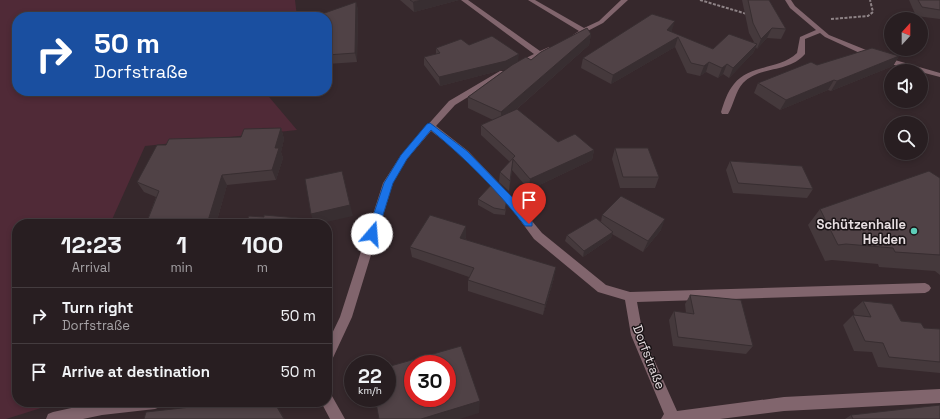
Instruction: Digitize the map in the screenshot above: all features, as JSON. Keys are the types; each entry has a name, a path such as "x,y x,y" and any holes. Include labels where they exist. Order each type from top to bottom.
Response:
{"street":[{"path":"464,0 539,54"},
{"path":"531,0 584,32"},
{"path":"332,347 346,317 388,183 404,157 430,126 452,103 539,54 601,22 625,0"},
{"path":"788,0 792,7 820,31 878,58 940,76"},
{"path":"725,112 736,85 758,71 793,62 801,54 802,38 820,31"},
{"path":"430,126 465,153 509,199 538,236 602,289 630,297 925,288"},
{"name":"Dorfstraße","path":"630,297 637,335 670,418 784,404 940,396"},
{"path":"53,419 111,407"},
{"path":"331,407 338,419"}],"path":[{"path":"700,0 722,8 752,15"},
{"path":"809,22 868,16 873,12 870,0"}],"shaded area":[{"path":"0,0 295,0 296,12 12,12 12,96 268,96 297,130 145,146 112,219 12,219 12,407 41,407 6,419 0,419"}],"building":[{"path":"410,0 422,0 413,2"},
{"path":"748,0 769,0 786,29 772,28 761,39 753,23"},
{"path":"918,0 940,0 940,10 922,7"},
{"path":"356,2 355,53 332,55 332,12 327,12"},
{"path":"652,14 675,21 667,30 713,49 729,34 757,44 733,68 727,64 722,68 709,62 704,66 691,63 678,37 613,75 583,58"},
{"path":"587,28 591,34 501,112 468,97 512,65 526,57 531,60 541,52"},
{"path":"492,36 519,54 506,61 439,77 424,57 440,53 436,48 461,39 469,45"},
{"path":"872,48 884,52 884,56 899,56 837,81 834,80 786,100 758,83 811,62 817,65"},
{"path":"517,109 558,142 575,134 594,150 530,179 513,159 510,181 500,172 515,156 481,125"},
{"path":"281,128 275,148 279,148 272,170 222,175 209,219 148,219 159,191 137,182 157,145 166,145 169,139 241,137 244,129"},
{"path":"615,148 648,148 659,177 623,177"},
{"path":"730,161 802,166 813,189 738,183"},
{"path":"342,171 350,205 311,214 305,179"},
{"path":"929,171 940,178 940,255 895,252 893,248 846,244 838,245 820,209"},
{"path":"493,183 507,199 505,210 494,208 478,199"},
{"path":"621,196 665,219 648,241 602,215"},
{"path":"264,215 310,219 248,219 249,216 264,217"},
{"path":"430,215 466,226 460,238 556,267 545,305 468,280 474,268 410,247"},
{"path":"596,218 613,232 584,251 567,235"},
{"path":"690,295 741,300 753,346 678,337 674,311 694,314"},
{"path":"863,301 892,304 901,321 921,323 924,328 940,329 940,362 889,357 883,343 865,341 853,315 871,317"},
{"path":"461,346 480,401 421,419 379,419 377,407 396,407 396,364 404,362 404,407 456,407 456,355 429,355"},
{"path":"940,405 940,419 853,419 851,415"},
{"path":"191,407 277,407 284,419 144,419 146,412"}],"place":[{"name":"Schützenhalle Helden","path":"914,231"}],"route":[{"path":"372,234 388,183 404,157 430,126 465,153 509,199 529,224"}]}
